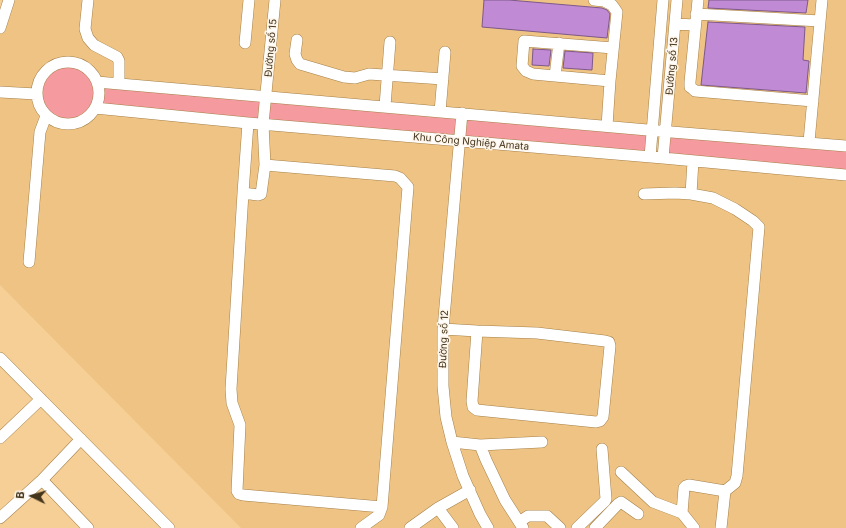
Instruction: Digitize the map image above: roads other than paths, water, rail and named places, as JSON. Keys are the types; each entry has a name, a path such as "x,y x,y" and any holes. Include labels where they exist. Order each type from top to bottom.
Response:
{"street":[{"path":"0,28 9,0"},
{"path":"88,0 86,29 88,38 94,45 117,57 119,61 119,83"},
{"path":"245,43 249,0"},
{"name":"Đường số 15","path":"243,193 261,194 265,165 264,124 275,0"},
{"path":"594,0 604,1 612,5 616,12 607,126"},
{"name":"Đường số 13","path":"650,157 663,0"},
{"name":"Đường số 13","path":"663,158 677,0"},
{"path":"695,0 696,14 690,87 695,91 813,101"},
{"path":"809,142 822,0"},
{"path":"696,14 820,21"},
{"path":"675,24 695,25"},
{"path":"297,40 295,54 300,64 350,79 369,74 388,74 443,79"},
{"path":"610,81 533,74 526,71 522,66 524,41 613,48"},
{"path":"385,106 390,42"},
{"path":"555,76 559,43"},
{"path":"440,112 445,52"},
{"path":"66,61 76,62 85,66 92,73 97,82 99,90 98,99 95,108 86,118 73,124 63,124 46,116 41,110 36,94 37,84 41,75 57,63 66,61"},
{"path":"97,82 385,106 653,131 846,146"},
{"path":"0,92 36,94"},
{"name":"Khu Công Nghiệp Amata","path":"95,108 460,142 663,158 846,175"},
{"name":"Đường số 12","path":"462,114 443,329 443,386 446,417 452,442 463,476 488,528"},
{"path":"29,262 39,137 46,116"},
{"path":"248,123 231,389 232,403 240,425 237,491 239,494 243,495 382,507"},
{"path":"691,194 693,161"},
{"path":"265,165 395,176 400,178 408,187 382,507 379,515 361,528"},
{"path":"644,194 675,193 713,198 736,209 753,220 759,227 736,476 735,482 725,491 722,528"},
{"path":"443,329 537,333 609,342 610,346 603,417 600,421 596,422 477,410 473,407 472,401 477,331"},
{"path":"0,358 169,528"},
{"path":"0,438 41,399"},
{"path":"0,518 42,480 81,439"},
{"path":"452,442 480,445 542,442"},
{"path":"480,445 505,500 521,525 528,516 547,516 560,528"},
{"path":"577,528 606,499 602,449"},
{"path":"621,472 653,502 682,512 694,528"},
{"path":"42,480 88,528"},
{"path":"682,512 684,488 686,486 689,485 725,491"},
{"path":"410,528 438,508 470,490"},
{"path":"595,528 621,502 638,514"},
{"path":"438,508 453,528"},
{"path":"0,523 5,528"}]}
